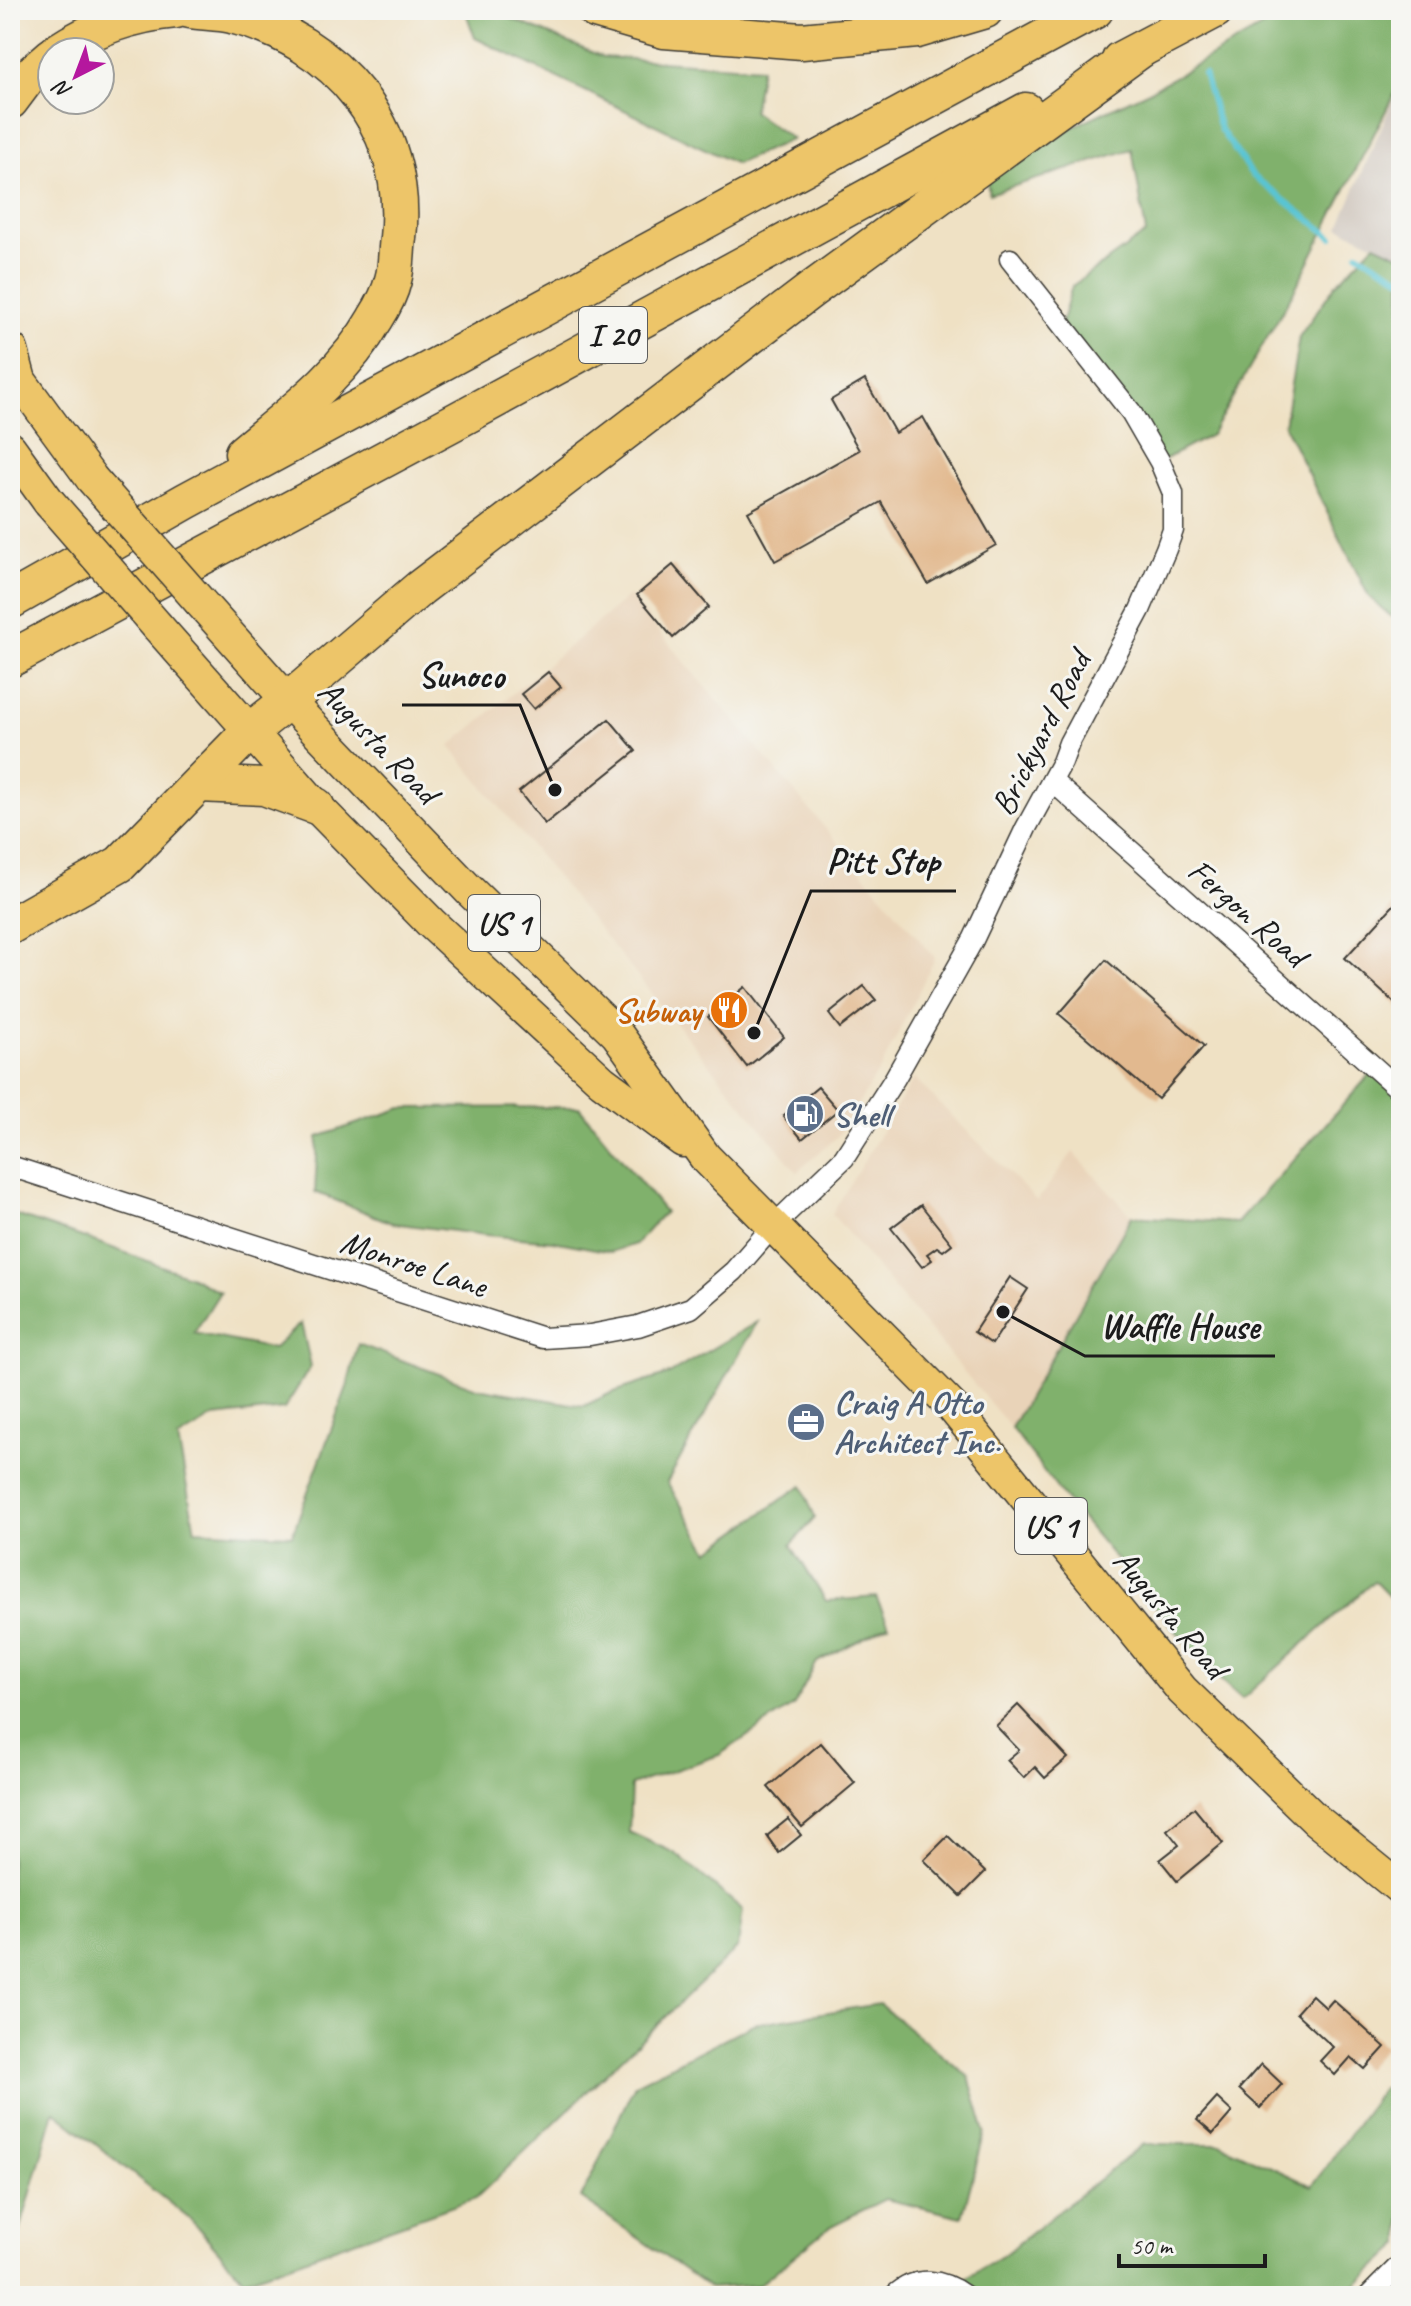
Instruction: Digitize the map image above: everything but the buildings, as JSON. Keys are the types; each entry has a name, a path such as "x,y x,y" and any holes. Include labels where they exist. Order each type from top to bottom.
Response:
{"highway":[{"path":"82,36 115,21 149,12 176,10"},
{"path":"186,501 315,391 360,345 393,281 399,227 399,185 386,142 362,96 311,50 277,31 231,15 190,10"},
{"path":"595,10 664,30 802,41 917,30 985,10"},
{"name":"I 20","path":"10,601 186,501 1095,10"},
{"name":"I 20","path":"10,659 1215,10"},
{"path":"10,926 120,864 250,731 420,588 811,290 1140,50"},
{"path":"10,101 36,70"},
{"path":"199,784 264,787 316,806"}],"main road":[{"name":"Augusta Road","path":"12,365 92,479 288,701 469,890 617,1034 705,1157"},
{"name":"Augusta Road","path":"10,448 49,502 316,806 431,923 602,1081 705,1157 954,1409 1182,1690 1315,1819 1401,1889"}],"street":[{"name":"Brickyard Road","path":"773,1226 844,1158 973,940 1069,743 1140,610 1173,530 1173,493 1160,462 1131,412 1010,259"},
{"name":"Fergon Road","path":"1052,781 1401,1091"},
{"name":"Monroe Lane","path":"10,1166 543,1338 590,1335 638,1326 691,1308 734,1271 773,1226"},
{"path":"1369,2296 1401,2264"},
{"path":"894,2296 918,2282 935,2281 965,2296"}],"shaded area":[{"path":"1401,81 1401,256 1339,227"},
{"path":"629,596 935,958 881,1068 837,1137 797,1172 450,746"},
{"path":"914,1078 1037,1201 1073,1152 1132,1216 1011,1428 832,1214"}],"green space":[{"path":"465,10 491,10 603,57 761,68 753,112 792,139 736,164 475,38"},
{"path":"1293,10 1401,10 1401,81 1294,291 1211,435 1160,462 1061,324 1072,286 1146,233 1132,149 989,194 985,168 1151,90"},
{"path":"1375,244 1401,256 1401,625 1369,597 1284,425 1299,337 1336,284"},
{"path":"1376,1068 1401,1091 1401,1609 1374,1581 1242,1699 1208,1669 1062,1495 1011,1428 1132,1216 1237,1223"},
{"path":"579,1107 665,1212 636,1244 611,1252 553,1241 392,1223 315,1192 318,1137 402,1108"},
{"path":"10,1213 191,1277 220,1292 194,1333 273,1349 301,1323 311,1366 284,1409 214,1417 178,1439 195,1530 292,1535 347,1387 358,1344 477,1388 584,1406 611,1393 669,1374 757,1322 667,1482 709,1551 802,1485 815,1518 791,1545 826,1601 876,1597 889,1625 817,1662 794,1705 719,1755 631,1785 629,1832 675,1853 743,1910 738,1947 476,2198 244,2280 192,2221 54,2111 10,2260"},
{"path":"879,2004 969,2077 985,2132 962,2217 885,2199 831,2226 759,2285 710,2288 581,2198 635,2084 753,2024"},
{"path":"1401,2074 1401,2244 1345,2296 980,2296 964,2279 1006,2253 1144,2144 1221,2144 1312,2186 1382,2089"}],"waterway":[{"path":"1204,74 1220,129 1253,176 1332,237"},
{"path":"1358,253 1401,278"}],"place":[{"name":"Sunoco","path":"555,790"},
{"name":"Subway","path":"729,1010"},
{"name":"Pitt Stop","path":"754,1033"},
{"name":"Shell","path":"805,1114"},
{"name":"Waffle House","path":"1003,1312"},
{"name":"Craig A Otto Architect Inc.","path":"806,1422"}]}
